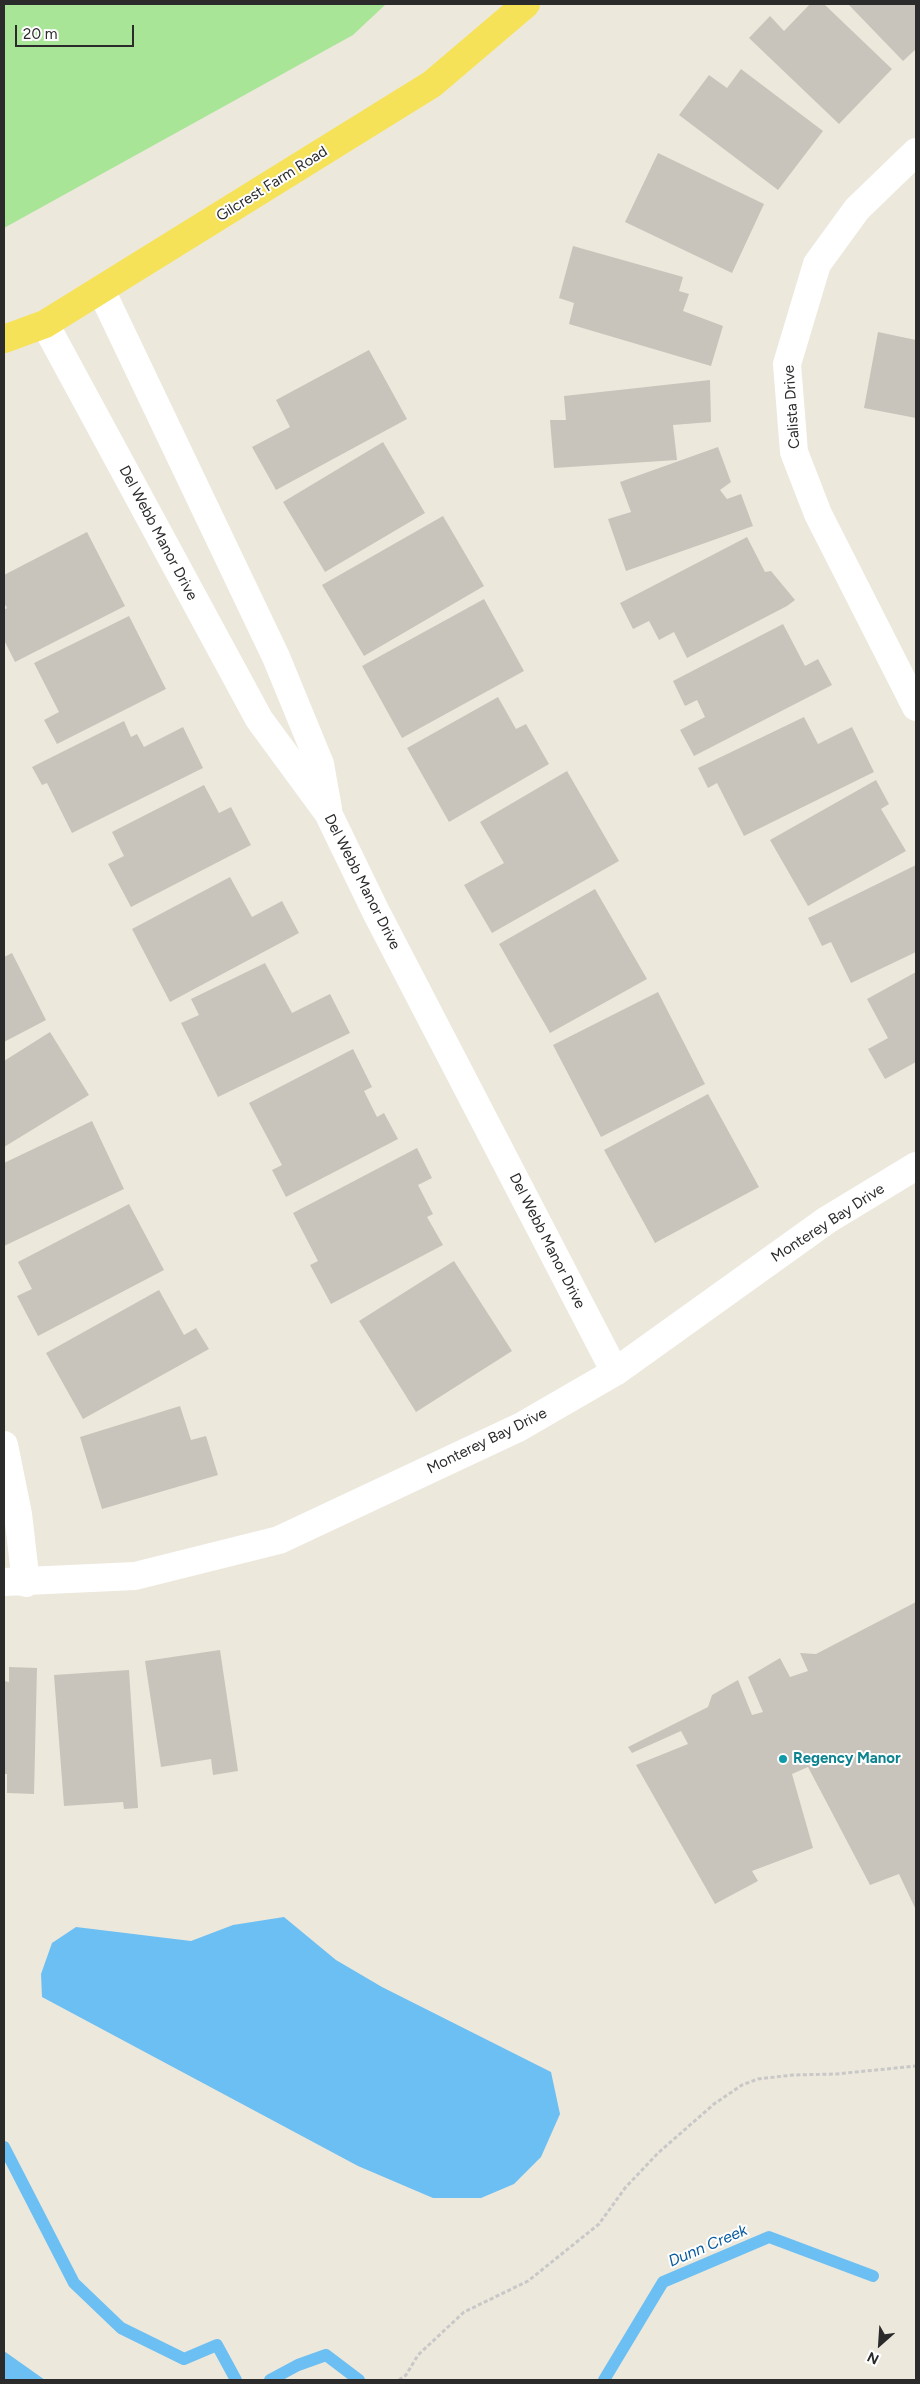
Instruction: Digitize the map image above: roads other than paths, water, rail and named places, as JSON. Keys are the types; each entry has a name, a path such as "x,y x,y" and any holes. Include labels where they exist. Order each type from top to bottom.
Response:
{"main road":[{"name":"Gilcrest Farm Road","path":"4,339 45,324 432,84 526,4"}],"street":[{"name":"Calista Drive","path":"916,152 857,209 817,264 787,364 794,452 818,514 916,708"},
{"path":"102,290 276,657 320,764 328,813"},
{"name":"Del Webb Manor Drive","path":"45,324 259,719 328,813 381,921 615,1372"},
{"name":"Monterey Bay Drive","path":"15,1582 136,1576 279,1540 520,1427 615,1372 827,1220 916,1166"},
{"path":"4,1445 18,1514 15,1582"}],"water":[{"path":"284,1917 336,1960 382,1987 551,2072 560,2114 541,2157 514,2184 481,2198 433,2198 358,2166 42,1997 41,1974 52,1943 76,1927 191,1941 233,1925"},
{"path":"4,2351 45,2380 4,2380"}],"waterway":[{"path":"4,2147 74,2283 121,2328 184,2359 217,2345 236,2380"},
{"name":"Dunn Creek","path":"604,2380 663,2282 769,2237 873,2276"},
{"path":"270,2380 298,2365 326,2355 359,2380"}],"place":[{"name":"Regency Manor","path":"783,1759"}]}
